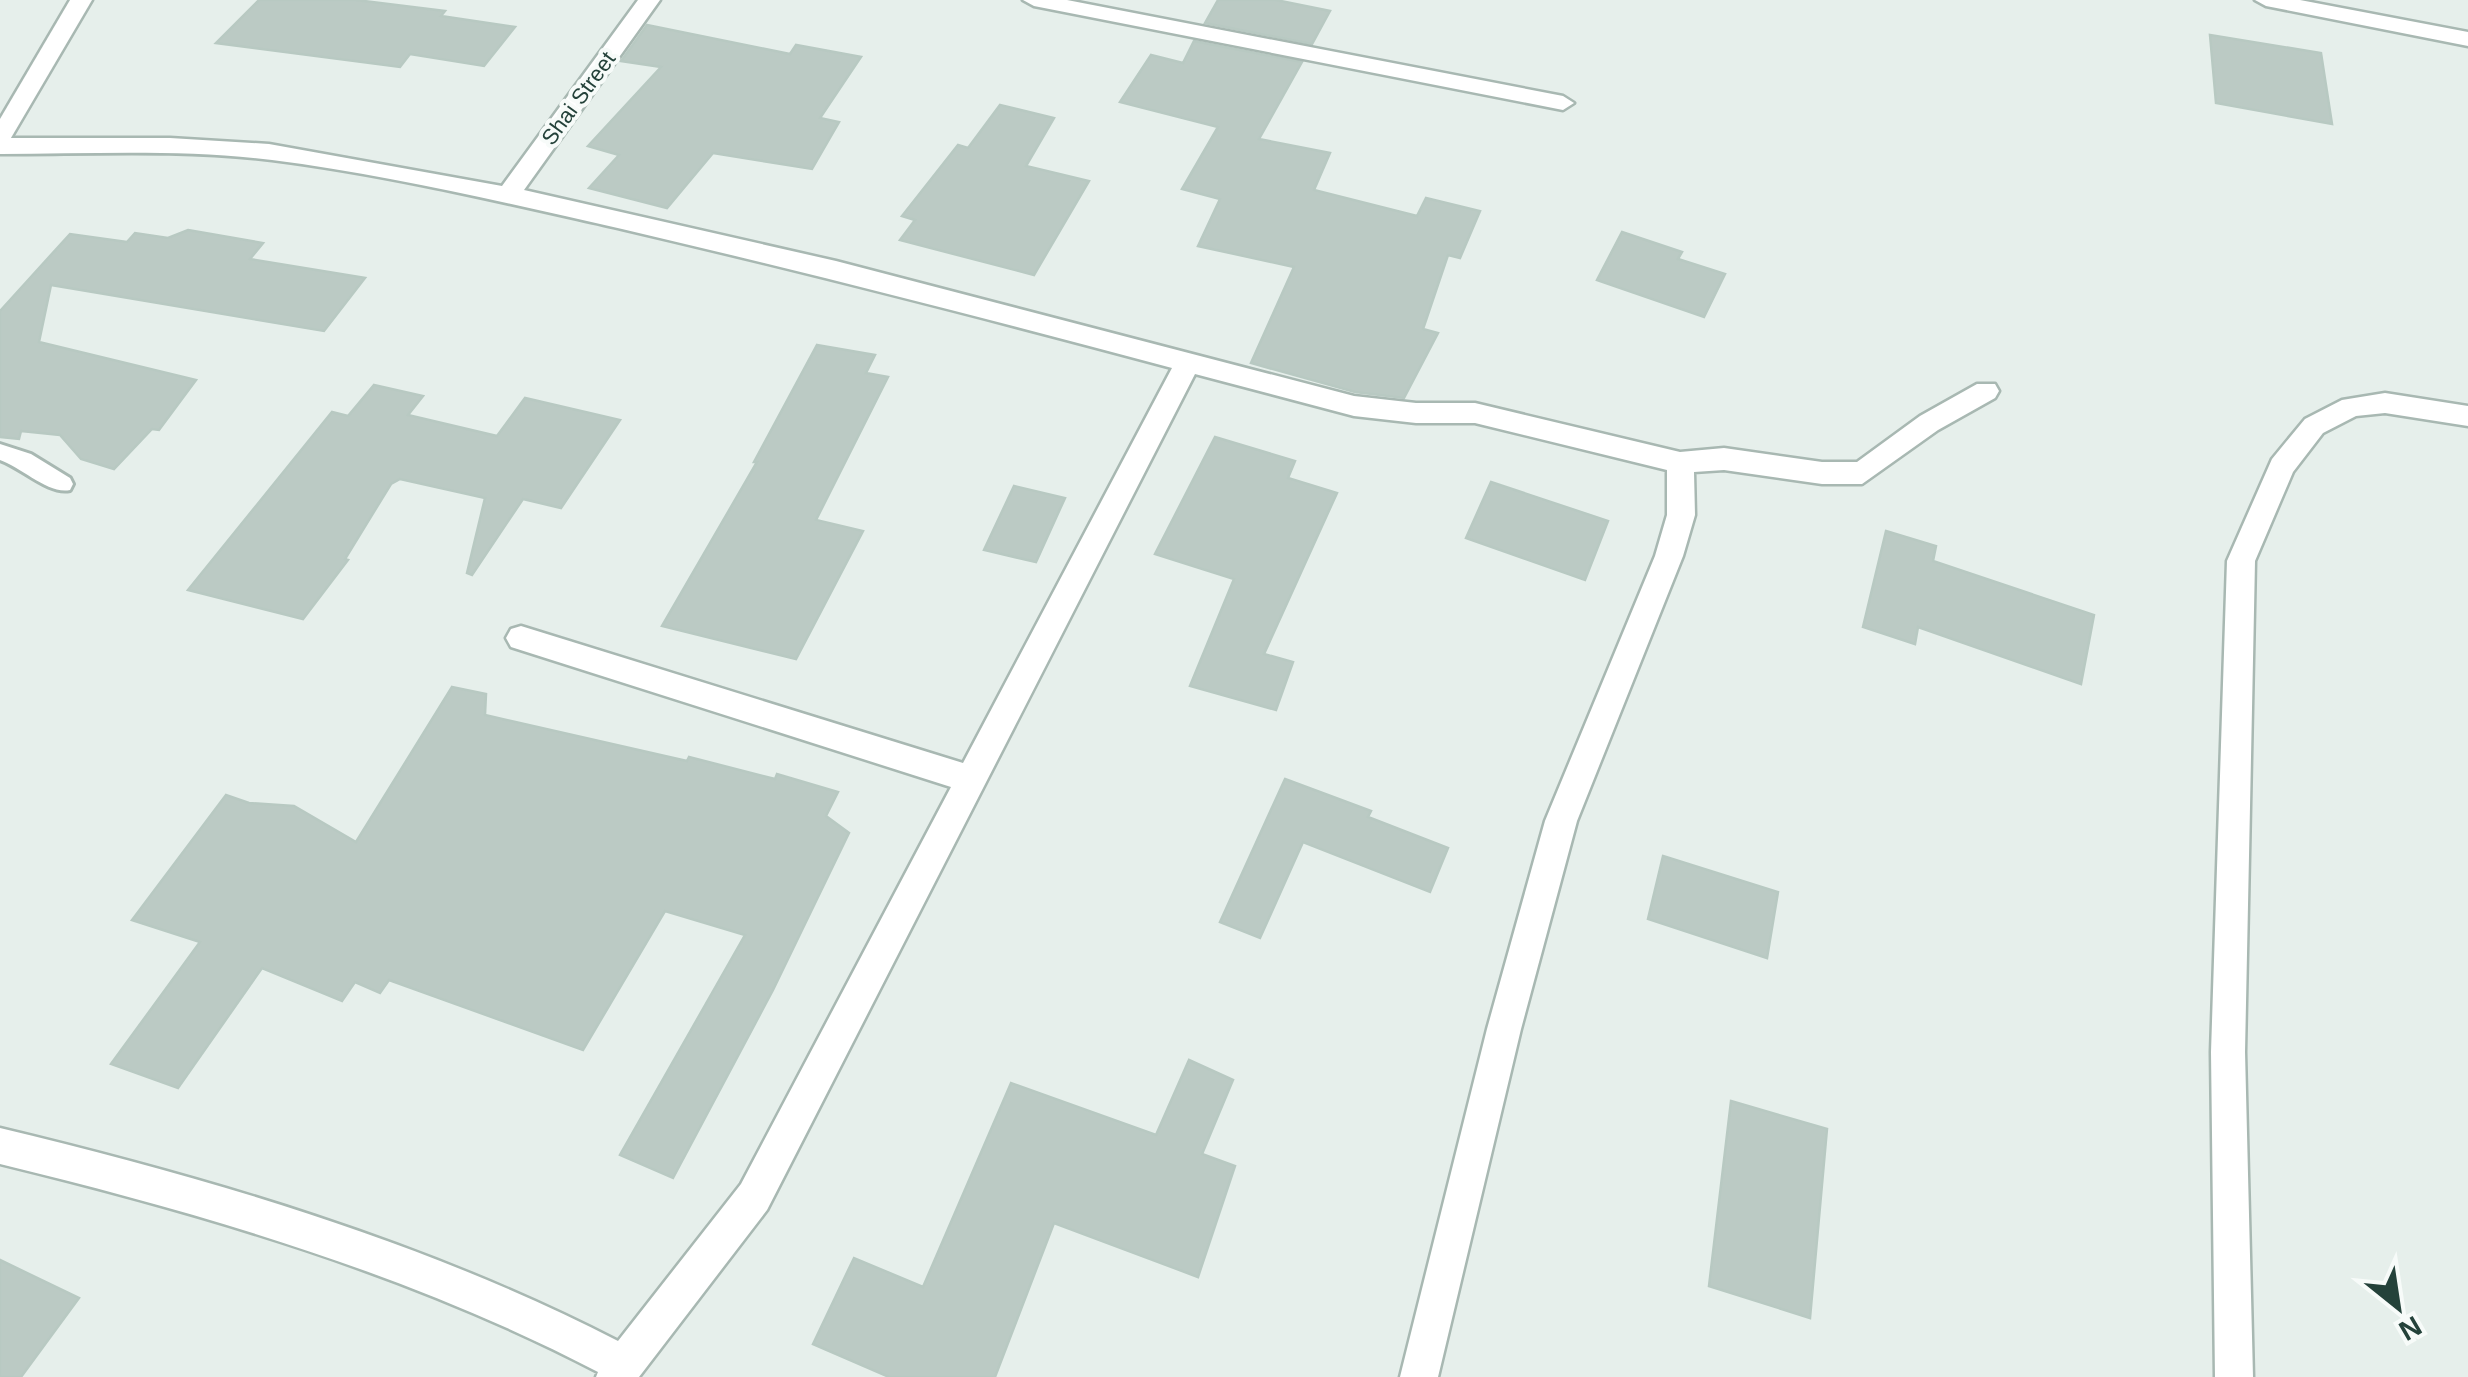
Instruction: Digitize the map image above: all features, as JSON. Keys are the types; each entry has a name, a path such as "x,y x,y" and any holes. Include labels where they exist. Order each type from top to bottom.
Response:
{"street":[{"path":"0,138 63,26 82,0"},
{"name":"Shai Street","path":"508,195 649,0"},
{"path":"1034,0 1564,103"},
{"path":"2266,0 2468,39"},
{"path":"0,146 76,143 269,152 508,195 836,270 1354,406 1475,414 1680,464 1724,459 1822,473 1862,473 1929,424 1986,391"},
{"path":"0,1146 128,1177 401,1264 528,1315 620,1371 754,1198 1188,364"},
{"path":"2234,1377 2228,1052 2242,561 2282,467 2314,426 2351,407 2384,404 2468,416"},
{"path":"1419,1377 1504,1028 1561,821 1669,556 1681,515 1680,464"},
{"path":"522,638 972,780"}],"lane":[{"path":"0,452 24,460 63,484"}],"building":[{"path":"259,0 356,0 445,11 441,16 515,27 484,66 410,54 400,67 216,43"},
{"path":"1218,0 1276,0 1330,11 1312,44 1205,23"},
{"path":"647,25 790,54 796,45 861,57 820,118 839,122 812,169 713,153 667,208 589,188 619,155 588,146 661,67 621,61"},
{"path":"2210,35 2321,53 2332,124 2216,103"},
{"path":"1194,41 1302,62 1259,139 1330,153 1314,190 1417,216 1426,198 1480,211 1460,258 1448,255 1423,329 1438,333 1404,398 1355,392 1251,363 1294,267 1198,246 1220,199 1182,189 1218,127 1120,102 1151,55 1183,63"},
{"path":"1000,105 1054,118 1026,166 1089,181 1034,275 900,240 915,220 902,216 958,145 968,148"},
{"path":"188,230 263,243 250,259 365,278 324,331 51,285 39,342 196,380 159,430 152,429 114,469 81,459 60,435 21,431 19,439 0,437 0,311 70,234 127,242 135,233 168,238"},
{"path":"1622,232 1682,252 1678,259 1725,274 1704,317 1597,280"},
{"path":"817,345 875,355 866,373 888,377 816,520 863,531 796,659 662,626 757,462"},
{"path":"374,385 423,396 408,415 497,436 525,398 620,420 561,508 523,499 472,575 467,573 485,498 400,479 391,484 345,559 348,560 303,619 188,590 332,412 348,416"},
{"path":"1215,437 1295,461 1288,478 1337,493 1264,654 1293,662 1276,710 1190,686 1234,579 1155,554"},
{"path":"1491,482 1608,521 1585,580 1466,538"},
{"path":"1014,486 1065,498 1036,562 984,550"},
{"path":"1886,531 1936,546 1933,561 2094,615 2081,684 1918,627 1915,644 1863,627"},
{"path":"452,687 486,694 485,715 775,779 777,774 838,792 826,816 849,833 773,990 673,1178 620,1155 745,935 665,911 583,1050 389,980 380,993 355,982 342,1001 262,968 178,1088 111,1064 200,942 132,920 226,795 249,803 294,806 356,842"},
{"path":"1285,779 1371,811 1368,817 1448,848 1430,892 1303,842 1260,938 1220,922"},
{"path":"1663,856 1778,892 1767,958 1648,919"},
{"path":"1189,1060 1233,1080 1202,1154 1235,1166 1198,1277 1054,1223 995,1377 889,1377 813,1344 854,1258 923,1287 1011,1083 1156,1135"},
{"path":"1731,1101 1827,1129 1810,1318 1709,1286"},
{"path":"0,1260 79,1298 21,1377 0,1377"}]}
